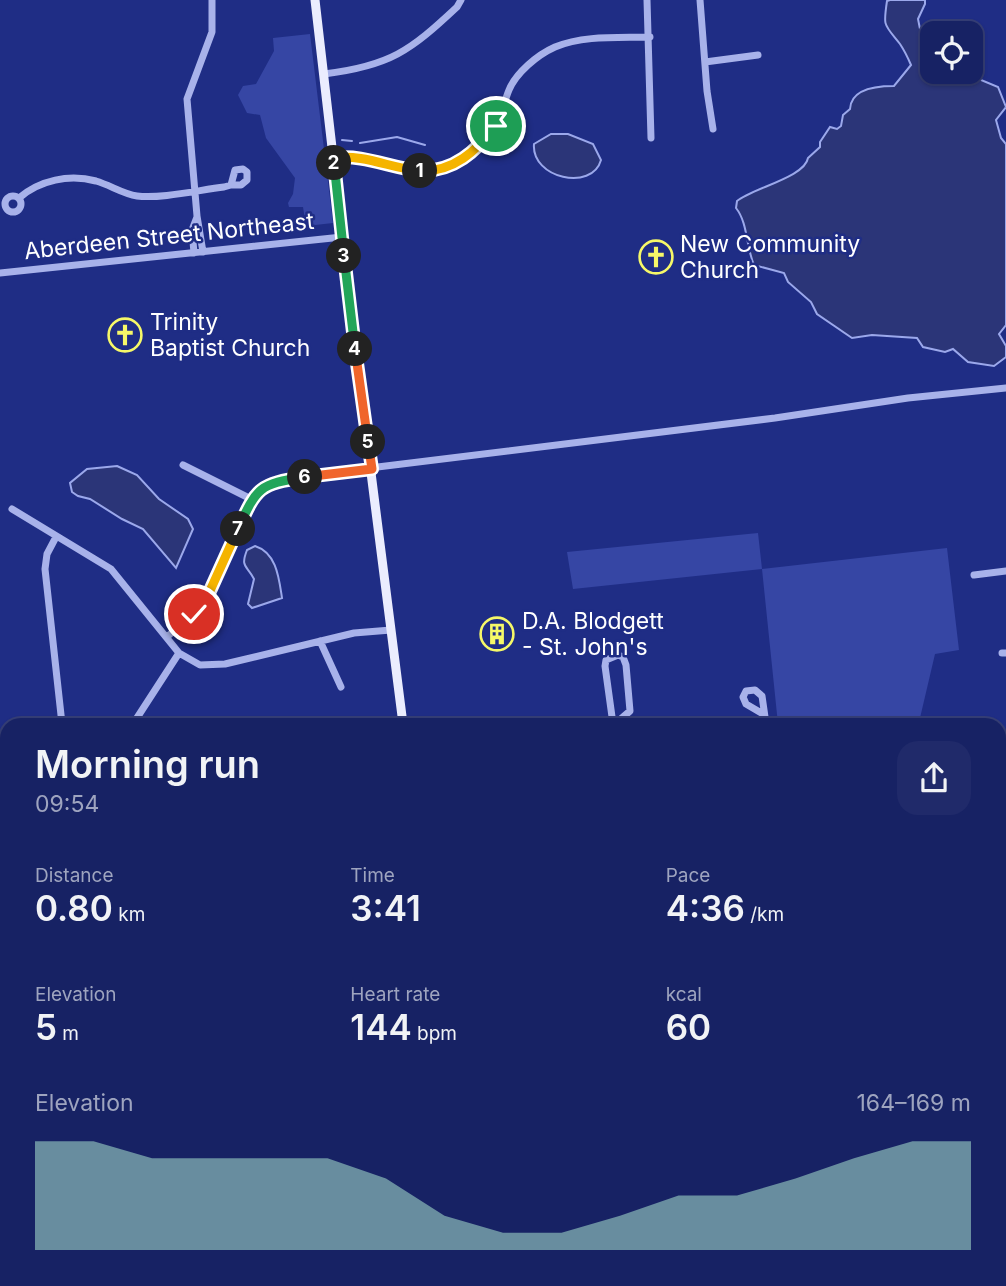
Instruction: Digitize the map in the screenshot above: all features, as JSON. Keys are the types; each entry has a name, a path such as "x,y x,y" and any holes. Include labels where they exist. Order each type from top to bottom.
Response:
{"main road":[{"path":"315,0 402,718"}],"street":[{"path":"203,252 197,216 187,99 212,32 212,0"},
{"path":"324,74 352,71 402,53 419,42 457,7 461,0"},
{"path":"647,0 651,138"},
{"path":"700,0 713,129"},
{"path":"334,158 366,158 393,167 423,172 452,165 472,154 496,126 510,87 537,58 555,47 577,41 650,37"},
{"path":"705,62 758,55"},
{"path":"19,198 45,183 63,179 81,178 138,196 231,185"},
{"path":"194,253 192,230 197,216"},
{"name":"Aberdeen Street Northeast","path":"0,273 342,237"},
{"path":"167,636 194,614 205,599 251,499 269,484 908,398 1006,388"},
{"path":"183,465 251,499"},
{"path":"12,509 111,569 179,653 200,665 225,664 354,633 391,630"},
{"path":"56,537 47,554 44,569 61,718"},
{"path":"974,575 1006,571"},
{"path":"320,641 341,687"},
{"path":"137,718 179,653"},
{"path":"613,718 605,666 606,660 618,655 623,657 626,666 630,711 621,718"},
{"path":"763,713 764,718"}],"shaded area":[{"path":"310,34 333,223 306,226 303,207 289,207 288,203 293,194 295,178 266,138 260,115 247,113 238,95 243,86 256,84 274,51 273,38"},
{"path":"758,533 762,569 573,589 567,552"},
{"path":"947,548 959,650 935,654 920,718 777,718 762,569"}],"water":[{"path":"925,0 918,19 920,84 983,84 983,81 998,87 1006,107 996,120 1001,138 1006,144 1006,325 999,334 1006,346 1006,357 994,366 968,362 953,349 945,352 923,347 917,338 872,335 852,338 817,314 811,302 788,282 784,273 754,265 743,221 736,208 737,201 745,196 788,177 805,165 808,158 820,147 820,142 830,127 837,129 841,126 843,115 860,92 894,86 911,65 886,25 887,1"},
{"path":"551,134 568,134 593,144 601,160 595,170 586,176 563,177 542,165 536,156 534,144"},
{"path":"117,466 137,475 159,499 188,519 193,529 176,568 143,529 90,499 72,492 70,483 87,469"},
{"path":"255,546 268,554 272,561 278,575 282,598 252,608 248,604 254,579 244,560 247,550"}],"waterway":[{"path":"360,143 397,137 425,145"},
{"path":"342,140 352,141"}],"place":[{"name":"New Community Church","path":"656,257"},
{"name":"Trinity Baptist Church","path":"125,335"},
{"name":"D.A. Blodgett - St. John's","path":"497,634"}],"route":[{"path":"194,614 209,593 251,499 262,488 285,480 372,469 334,158 366,158 393,167 423,172 440,169 472,154 496,126"}]}
